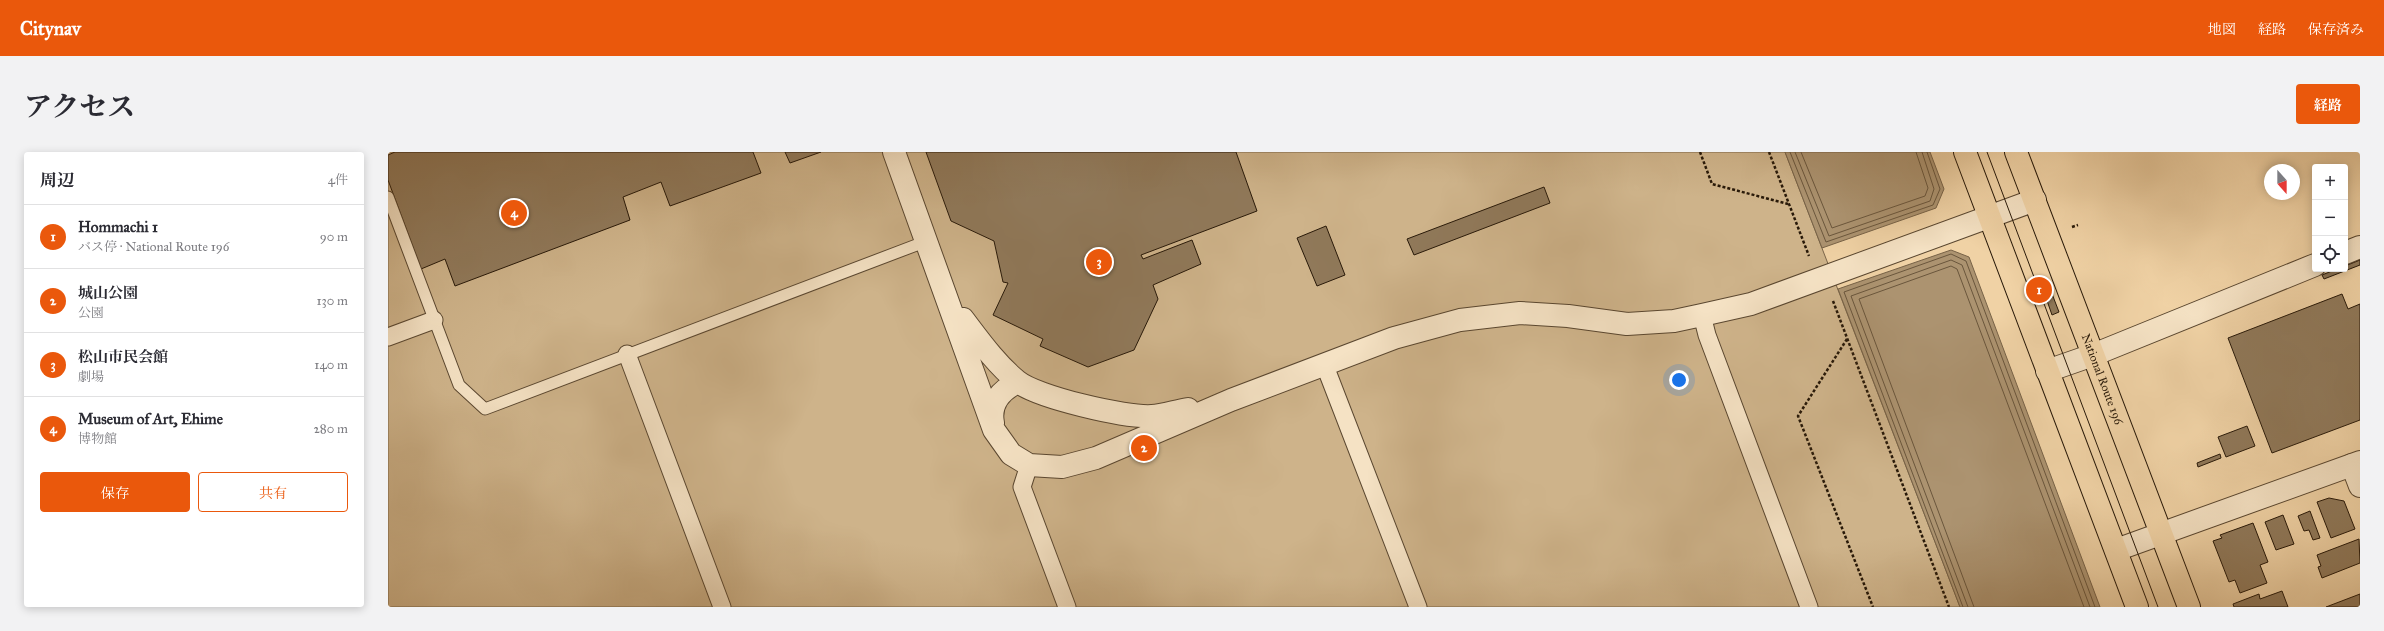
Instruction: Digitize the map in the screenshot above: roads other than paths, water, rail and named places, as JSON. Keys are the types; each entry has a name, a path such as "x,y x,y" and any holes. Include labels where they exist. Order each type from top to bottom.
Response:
{"highway":[{"path":"1965,152 2137,607"},
{"name":"National Route 196","path":"2016,152 2189,607"}],"street":[{"path":"894,152 950,302 994,430 1011,454 1029,465 1062,466 1096,458 1231,400 1325,366 1394,338 1460,320 1520,313 1568,316 1626,324 1674,321 1702,316 1751,304 1990,218 2035,200"},
{"path":"2348,251 2360,246"},
{"path":"2047,370 2093,354 2312,266"},
{"path":"950,302 982,344 1018,382 1102,411 1151,416 1231,400"},
{"path":"1702,316 1707,335 1809,607"},
{"path":"388,337 434,320"},
{"path":"627,354 722,607"},
{"path":"1325,366 1418,607"},
{"path":"994,430 993,406 998,395 1007,387 1018,382"},
{"path":"2116,550 2356,464 2360,486"},
{"path":"1029,465 1022,487 1067,607"}],"lane":[{"path":"388,197 459,385 485,409 927,241"}],"water":[{"path":"1785,152 1930,152 1944,189 1936,208 1822,248"},
{"path":"1951,250 1969,257 2100,607 1960,607 1838,289"}],"tram line":[{"path":"1987,152 2158,607"}],"place":[{"name":"Museum of Art, Ehime","path":"514,213"},
{"name":"松山市民会館","path":"1099,262"},
{"name":"Hommachi 1","path":"2039,290"},
{"name":"城山公園","path":"1144,448"}]}
